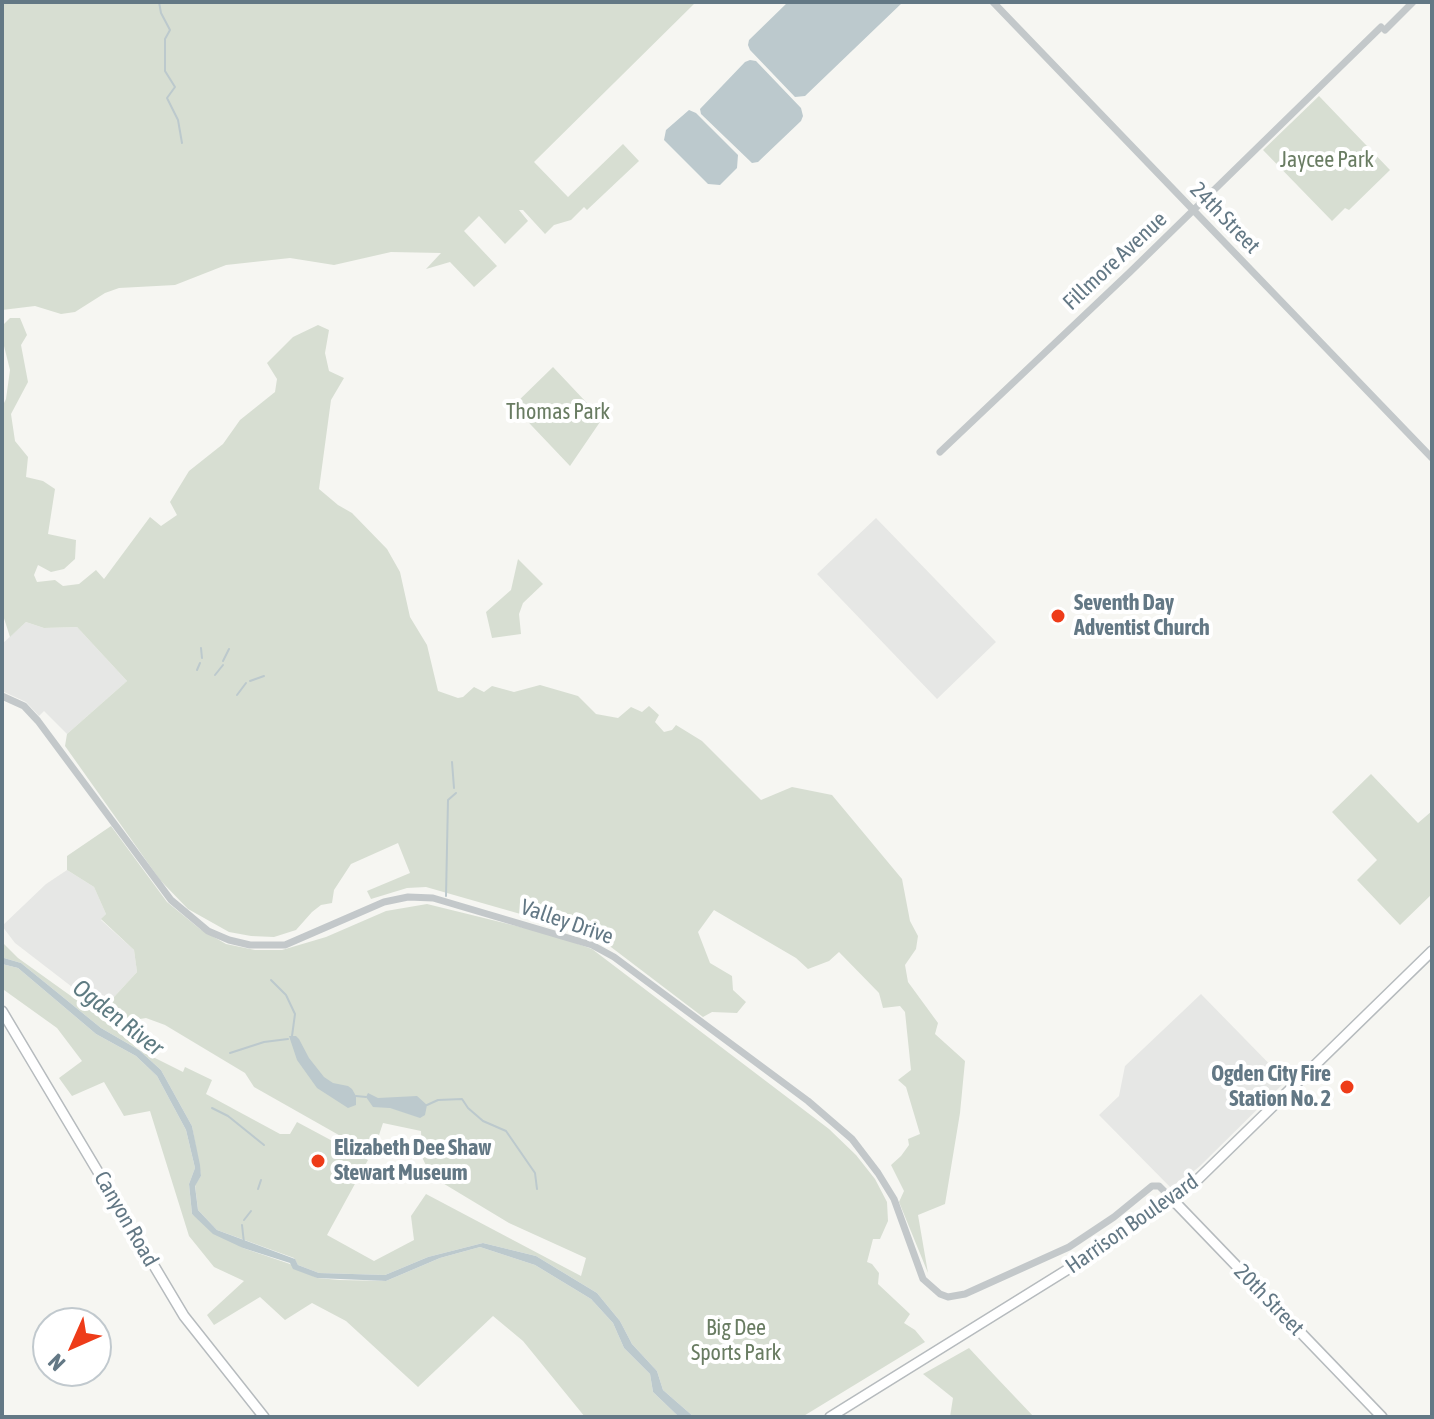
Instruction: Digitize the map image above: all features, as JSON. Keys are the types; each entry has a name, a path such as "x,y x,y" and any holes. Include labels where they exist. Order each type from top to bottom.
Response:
{"main road":[{"name":"Harrison Boulevard","path":"830,1417 1107,1245 1173,1200 1238,1142 1430,957"},
{"name":"Canyon Road","path":"2,1011 184,1316 264,1417"},
{"name":"20th Street","path":"1173,1200 1382,1417"}],"street":[{"name":"24th Street","path":"993,2 1432,458"},
{"name":"Fillmore Avenue","path":"940,452 1413,2"},
{"name":"Valley Drive","path":"2,696 31,712 171,900 208,931 229,940 250,945 285,945 384,902 408,897 433,898 592,945 614,957 808,1101 852,1139 894,1199 923,1279 940,1294 948,1297 965,1294 1069,1247 1155,1185"},
{"name":"20th Street","path":"1155,1185 1173,1200"}],"shaded area":[{"path":"788,2 903,2 805,96 795,97 748,45 749,40"},
{"path":"750,60 756,61 801,108 803,116 758,162 752,163 701,114 700,109"},
{"path":"689,110 696,113 738,155 737,168 720,185 708,184 664,140 666,130"},
{"path":"876,518 996,642 937,699 817,574"},
{"path":"26,622 44,628 77,627 127,681 67,734 44,711 39,716 26,702 2,691 2,644"},
{"path":"67,870 94,887 106,914 101,920 134,950 137,972 102,1010 15,943 2,926 46,884"},
{"name":"Ogden River","path":"2,955 21,963 101,1028 139,1050 161,1070 192,1126 201,1176 195,1186 198,1210 217,1230 295,1259 298,1265 319,1273 385,1275 428,1257 483,1243 536,1256 597,1293 620,1321 632,1344 657,1371 663,1390 694,1417 679,1417 653,1392 650,1374 624,1348 613,1323 591,1299 535,1265 480,1247 440,1258 386,1281 317,1278 293,1269 290,1263 243,1248 213,1234 192,1214 189,1184 195,1168 186,1130 157,1076 136,1056 96,1034 18,968 2,964"},
{"path":"1201,994 1286,1081 1200,1166 1172,1189 1099,1115 1119,1096 1125,1066"},
{"path":"289,1036 299,1039 324,1077 352,1089 356,1105 348,1108 317,1088 297,1060"},
{"path":"368,1093 378,1098 417,1096 427,1105 425,1115 420,1118 390,1108 373,1107 366,1097"}],"green space":[{"path":"2,2 696,2 534,162 568,197 623,144 639,161 587,210 584,207 571,220 554,225 545,234 523,210 519,210 528,221 505,244 479,216 464,231 497,266 474,287 450,262 426,269 441,253 391,252 334,265 290,258 226,265 175,285 119,288 75,312 61,314 35,306 2,310"},
{"name":"Jaycee Park","path":"1319,96 1390,170 1349,210 1345,208 1332,221 1263,150"},
{"path":"10,318 20,318 27,335 21,345 28,382 11,414 15,441 28,457 26,477 43,481 55,489 48,534 76,540 75,559 64,569 51,572 38,565 34,575 37,582 55,580 63,586 79,584 96,570 104,579 150,517 161,526 177,515 170,502 189,471 223,444 240,420 275,392 277,379 267,363 293,337 318,325 329,330 325,353 329,371 344,378 331,400 319,489 352,513 387,549 400,572 410,617 427,645 438,691 458,698 474,687 484,692 492,686 514,692 540,685 578,696 596,714 618,718 631,707 642,712 649,706 659,715 655,722 664,732 676,725 702,741 761,800 792,787 832,795 902,879 910,921 918,936 916,949 905,965 908,982 938,1023 935,1034 965,1061 945,1204 918,1215 928,1273 899,1202 904,1191 891,1165 909,1145 908,1139 920,1134 906,1087 898,1080 911,1070 905,1012 900,1006 883,1008 879,993 839,952 829,961 808,969 796,958 714,910 698,932 710,963 732,976 733,990 746,1002 737,1013 712,1012 703,1017 607,944 580,931 426,887 407,888 371,899 367,891 410,873 398,843 351,864 334,890 332,903 321,905 296,930 274,937 229,932 188,909 160,880 65,746 67,734 127,681 77,627 44,628 26,622 10,637 2,612 2,407 10,370 2,326"},
{"name":"Thomas Park","path":"553,367 602,419 570,466 513,406"},
{"path":"518,559 543,584 523,603 519,614 521,634 492,638 486,612 511,590"},
{"path":"1371,774 1418,823 1432,811 1432,894 1400,925 1357,880 1377,860 1332,812"},
{"name":"Big Dee Sports Park","path":"111,826 167,902 200,929 226,944 255,950 282,950 326,937 386,911 427,904 553,935 592,949 829,1129 856,1155 875,1179 887,1202 888,1221 880,1239 873,1239 867,1262 879,1273 878,1284 910,1314 904,1323 925,1342 802,1417 694,1417 663,1390 657,1371 632,1344 620,1321 597,1293 536,1256 483,1243 428,1257 385,1275 319,1273 298,1265 294,1258 217,1230 198,1210 195,1185 201,1176 192,1126 161,1070 139,1050 183,1072 185,1067 212,1080 206,1094 280,1134 290,1134 297,1122 368,1160 327,1235 374,1261 414,1240 411,1216 426,1194 581,1276 586,1258 509,1223 431,1176 422,1157 421,1131 383,1123 378,1138 360,1147 254,1087 245,1073 165,1025 146,1018 122,1022 102,1010 137,972 134,950 101,919 106,914 94,887 67,870 67,856"},
{"path":"2,942 18,958 103,1019 139,1050 101,1028 21,963 4,958"},
{"path":"2,964 18,968 96,1034 136,1056 157,1076 186,1130 195,1168 189,1184 192,1214 243,1248 290,1264 317,1278 386,1281 440,1258 480,1247 535,1265 591,1299 613,1323 624,1348 650,1374 653,1392 679,1417 585,1417 523,1341 493,1316 418,1387 346,1321 312,1303 285,1320 260,1297 214,1325 207,1315 244,1281 214,1267 189,1236 150,1111 124,1116 104,1082 72,1096 59,1078 82,1061 57,1028 4,990"},
{"path":"969,1348 1034,1417 950,1417 953,1398 923,1374"}],"waterway":[{"path":"159,2 170,30 165,39 165,71 175,87 167,98 178,120 182,143"},
{"path":"201,648 202,658"},
{"path":"223,661 229,649"},
{"path":"197,670 200,663"},
{"path":"215,675 223,665"},
{"path":"250,681 264,676"},
{"path":"237,695 246,683"},
{"path":"452,762 454,788"},
{"path":"446,896 448,800 456,793"},
{"path":"271,980 286,995 295,1014 292,1036"},
{"path":"230,1053 264,1042 288,1039"},
{"path":"356,1096 366,1097"},
{"path":"427,1105 438,1100 462,1099 483,1121 506,1131 535,1173 537,1189"},
{"path":"212,1108 228,1116 264,1145"},
{"path":"258,1189 261,1180"},
{"path":"244,1220 251,1211"},
{"path":"242,1225 244,1243"}],"place":[{"name":"Seventh Day Adventist Church","path":"1058,616"},
{"name":"Ogden City Fire Station No. 2","path":"1347,1087"},
{"name":"Elizabeth Dee Shaw Stewart Museum","path":"318,1161"}]}
